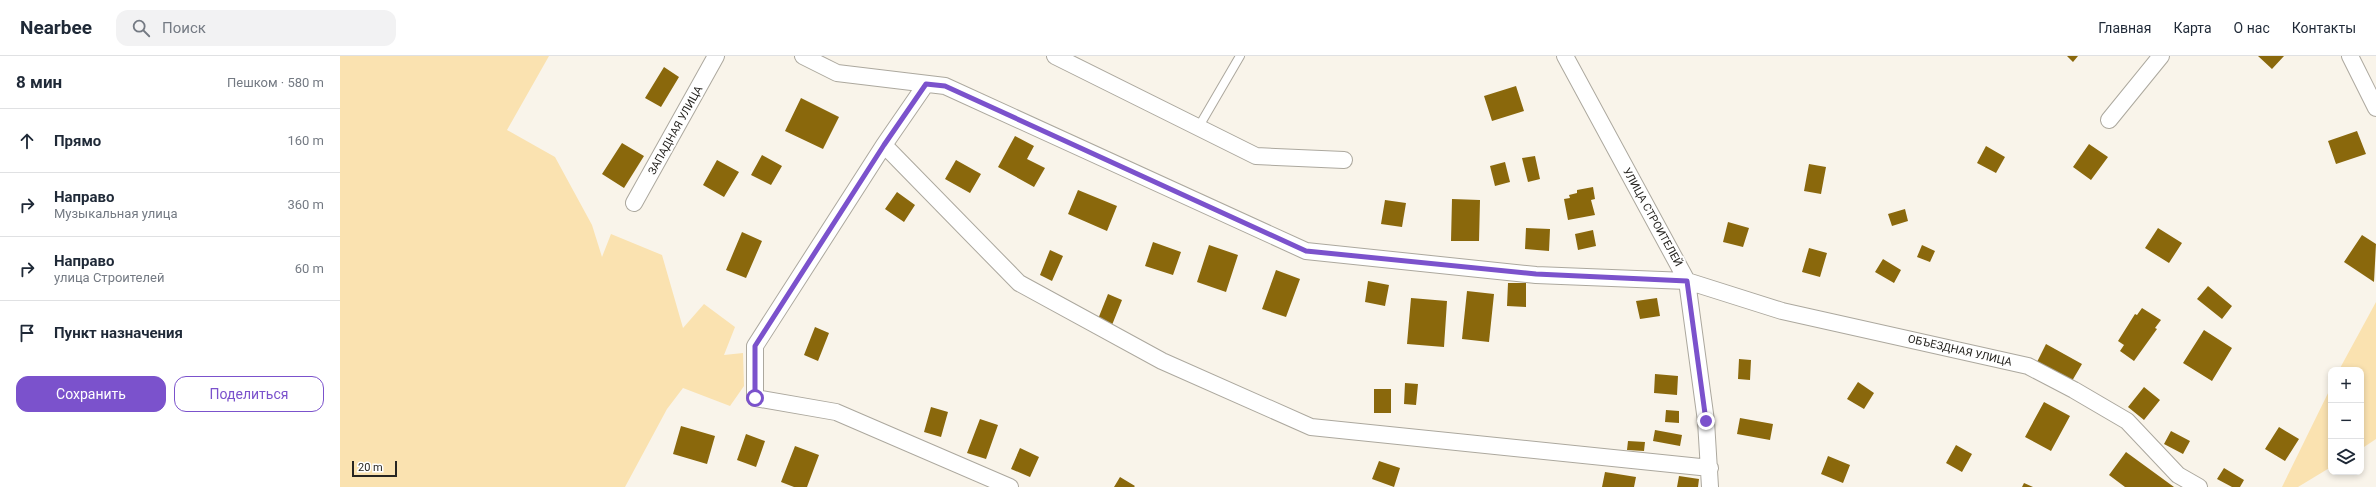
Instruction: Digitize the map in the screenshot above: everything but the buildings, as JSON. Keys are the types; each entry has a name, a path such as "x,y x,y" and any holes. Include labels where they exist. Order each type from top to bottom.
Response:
{"street":[{"name":"ЗАПАДНАЯ УЛИЦА","path":"634,204 716,56"},
{"name":"ОБЪЕЗДНАЯ УЛИЦА","path":"803,56 837,73 945,86 1306,251 1536,274 1687,281 1782,311 2028,366 2074,390 2127,421 2178,475 2199,487"},
{"path":"1056,56 1256,156 1344,160"},
{"name":"УЛИЦА СТРОИТЕЛЕЙ","path":"1565,56 1687,281 1706,421 1710,487"},
{"path":"2109,120 2161,56"},
{"path":"2350,56 2376,108"},
{"path":"926,84 884,145 755,346 755,398 836,412 1010,487"},
{"path":"884,145 1019,283 1162,361 1311,427 1710,468"}],"lane":[{"path":"1198,128 1240,56"}],"shaded area":[{"path":"340,56 549,56 507,130 555,157 592,225 602,257 611,234 662,255 683,328 704,304 735,327 724,355 743,353 744,386 730,406 683,388 667,409 625,487 340,487"},
{"path":"2376,302 2376,439 2364,447 2364,367 2341,367"},
{"path":"2328,393 2328,469 2298,487 2282,487"}],"route":[{"path":"755,398 755,346 884,145 926,84 945,86 1306,251 1536,274 1687,281 1706,421"}]}
